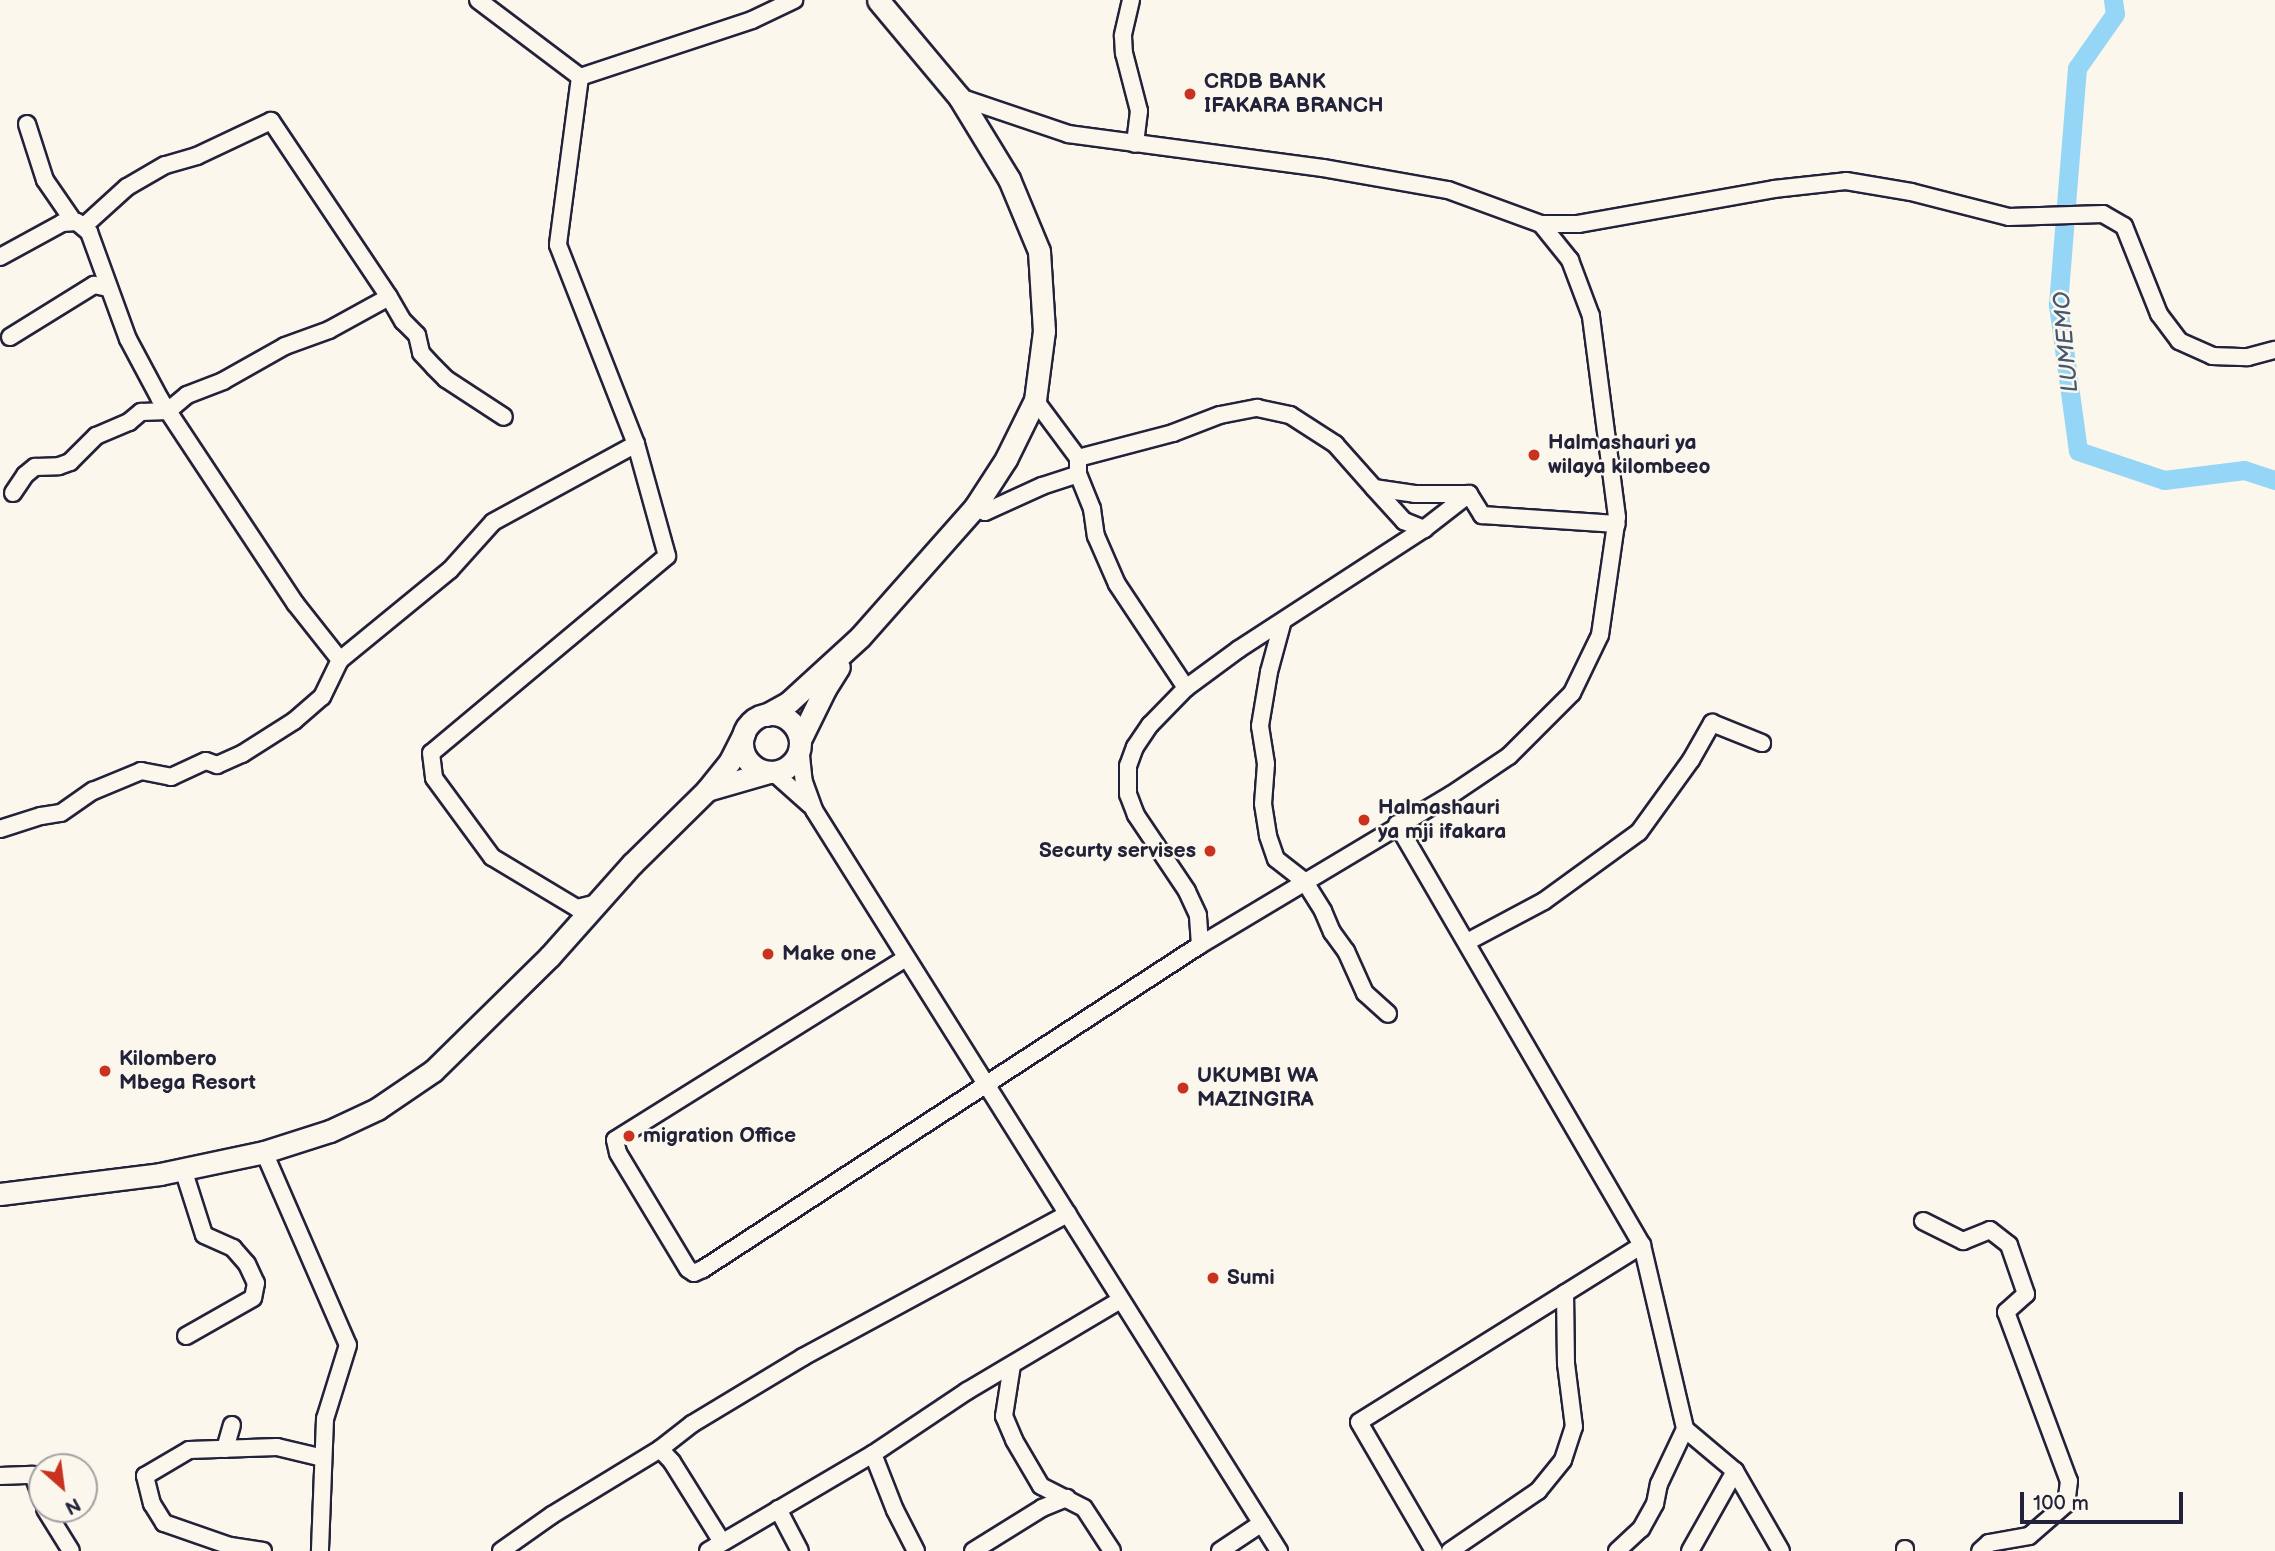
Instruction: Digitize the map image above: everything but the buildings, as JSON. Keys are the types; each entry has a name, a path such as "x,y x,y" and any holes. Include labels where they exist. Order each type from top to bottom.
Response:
{"main road":[{"path":"0,1194 183,1169 264,1152 330,1131 377,1109 433,1070 495,1012 600,902 632,864 706,791 730,761 751,723 789,702 860,637 975,507 1006,459 1035,400 1045,304 1039,251 1009,179 959,97 878,0"},
{"path":"706,791 788,767 825,689 860,637"},
{"path":"766,715 786,718 795,727 800,743"},
{"path":"744,733 745,756 757,769 771,772"}],"street":[{"path":"478,0 579,77"},
{"path":"579,77 752,20 794,0"},
{"path":"1131,0 1123,36 1124,53 1139,111 1135,144"},
{"path":"579,77 558,245 636,444 667,556 430,753 434,778 492,857 577,908 600,902"},
{"path":"959,97 1069,134 1323,168 1448,190 1541,224 1592,222 1774,189 1846,180 1911,192 2009,217 2104,214 2124,226 2159,314 2179,341 2212,356 2248,357 2275,350"},
{"path":"0,257 62,223 79,224 127,187 166,165 197,156 271,121 389,297 402,321 417,335 421,353 446,379 504,416"},
{"path":"27,124 45,180 79,224 89,232 128,339 168,411 295,603 340,660"},
{"path":"906,958 615,1140 618,1153 688,1269 694,1273 703,1269 1200,945 1397,824 1451,795 1509,757 1572,693 1600,635 1617,524 1591,316 1570,261 1541,224"},
{"path":"10,337 94,285 108,288"},
{"path":"13,493 25,474 35,467 59,466 70,462 96,436 129,422 141,412 168,411 187,395 223,381 285,346 329,330 389,297"},
{"path":"1035,400 1078,466 1092,509 1102,554 1117,584 1186,688"},
{"path":"975,507 985,512 1078,466 1220,415 1257,408 1290,415 1335,444 1404,521 1424,529"},
{"path":"0,830 41,816 61,813 93,791 141,771 171,777 206,761 217,765 242,754 294,721 322,697 340,660 450,570 493,522 636,444"},
{"path":"1374,488 1415,494 1469,494"},
{"path":"1469,494 1482,515 1617,524"},
{"path":"1200,945 1198,915 1187,891 1136,815 1128,794 1128,766 1135,747 1150,725 1186,688 1239,649 1282,624 1424,529 1469,494"},
{"path":"1282,624 1271,659 1260,726 1266,764 1263,804 1276,859 1305,882 1346,951 1365,993 1388,1014"},
{"path":"1467,942 1544,901 1639,832 1691,760 1712,723 1762,743"},
{"path":"800,743 804,782 814,810 1279,1551"},
{"path":"771,772 814,810"},
{"path":"1397,824 1642,1245 1685,1429 1735,1471 1781,1551"},
{"path":"264,1152 348,1345 325,1419 320,1551"},
{"path":"183,1169 204,1235 233,1248 247,1264 256,1283 253,1298 186,1336"},
{"path":"501,1551 552,1515 660,1449 692,1424 803,1357 1068,1214"},
{"path":"1923,1221 1963,1241 1990,1230 2009,1245 2026,1294 2006,1312 2069,1481 2066,1504 2029,1536 1989,1544 1980,1551"},
{"path":"1434,1551 1359,1422 1642,1245"},
{"path":"1450,1551 1538,1491 1563,1460 1574,1427 1566,1364 1565,1293"},
{"path":"660,1449 672,1462 715,1546 873,1454 1120,1300"},
{"path":"1012,1365 1004,1416 1014,1440 1041,1486 1084,1508 1112,1551"},
{"path":"225,1449 232,1425"},
{"path":"1617,1551 1641,1529 1656,1504 1659,1484 1685,1429"},
{"path":"263,1551 230,1546 164,1523 152,1504 145,1476 189,1450 277,1447 323,1458"},
{"path":"873,1454 895,1510 916,1551"},
{"path":"1690,1551 1735,1471"},
{"path":"0,1476 28,1475"},
{"path":"1046,1488 1046,1506"},
{"path":"973,1551 1046,1506 1067,1498"},
{"path":"778,1509 800,1551"},
{"path":"54,1523 71,1551"},
{"path":"1220,1551 1262,1523"},
{"path":"2029,1536 2038,1551"}],"waterway":[{"name":"LUMEMO","path":"2113,0 2115,14 2077,68 2058,305 2078,451 2164,480 2244,470 2275,480"}],"place":[{"name":"CRDB BANK IFAKARA BRANCH","path":"1190,94"},
{"name":"Halmashauri ya wilaya kilombeeo","path":"1534,455"},
{"name":"Halmashauri ya mji ifakara","path":"1364,820"},
{"name":"Securty servises","path":"1210,851"},
{"name":"Make one","path":"768,954"},
{"name":"Kilombero Mbega Resort","path":"105,1071"},
{"name":"UKUMBI WA MAZINGIRA","path":"1183,1088"},
{"name":"migration Office","path":"629,1136"},
{"name":"Sumi","path":"1213,1278"}]}
